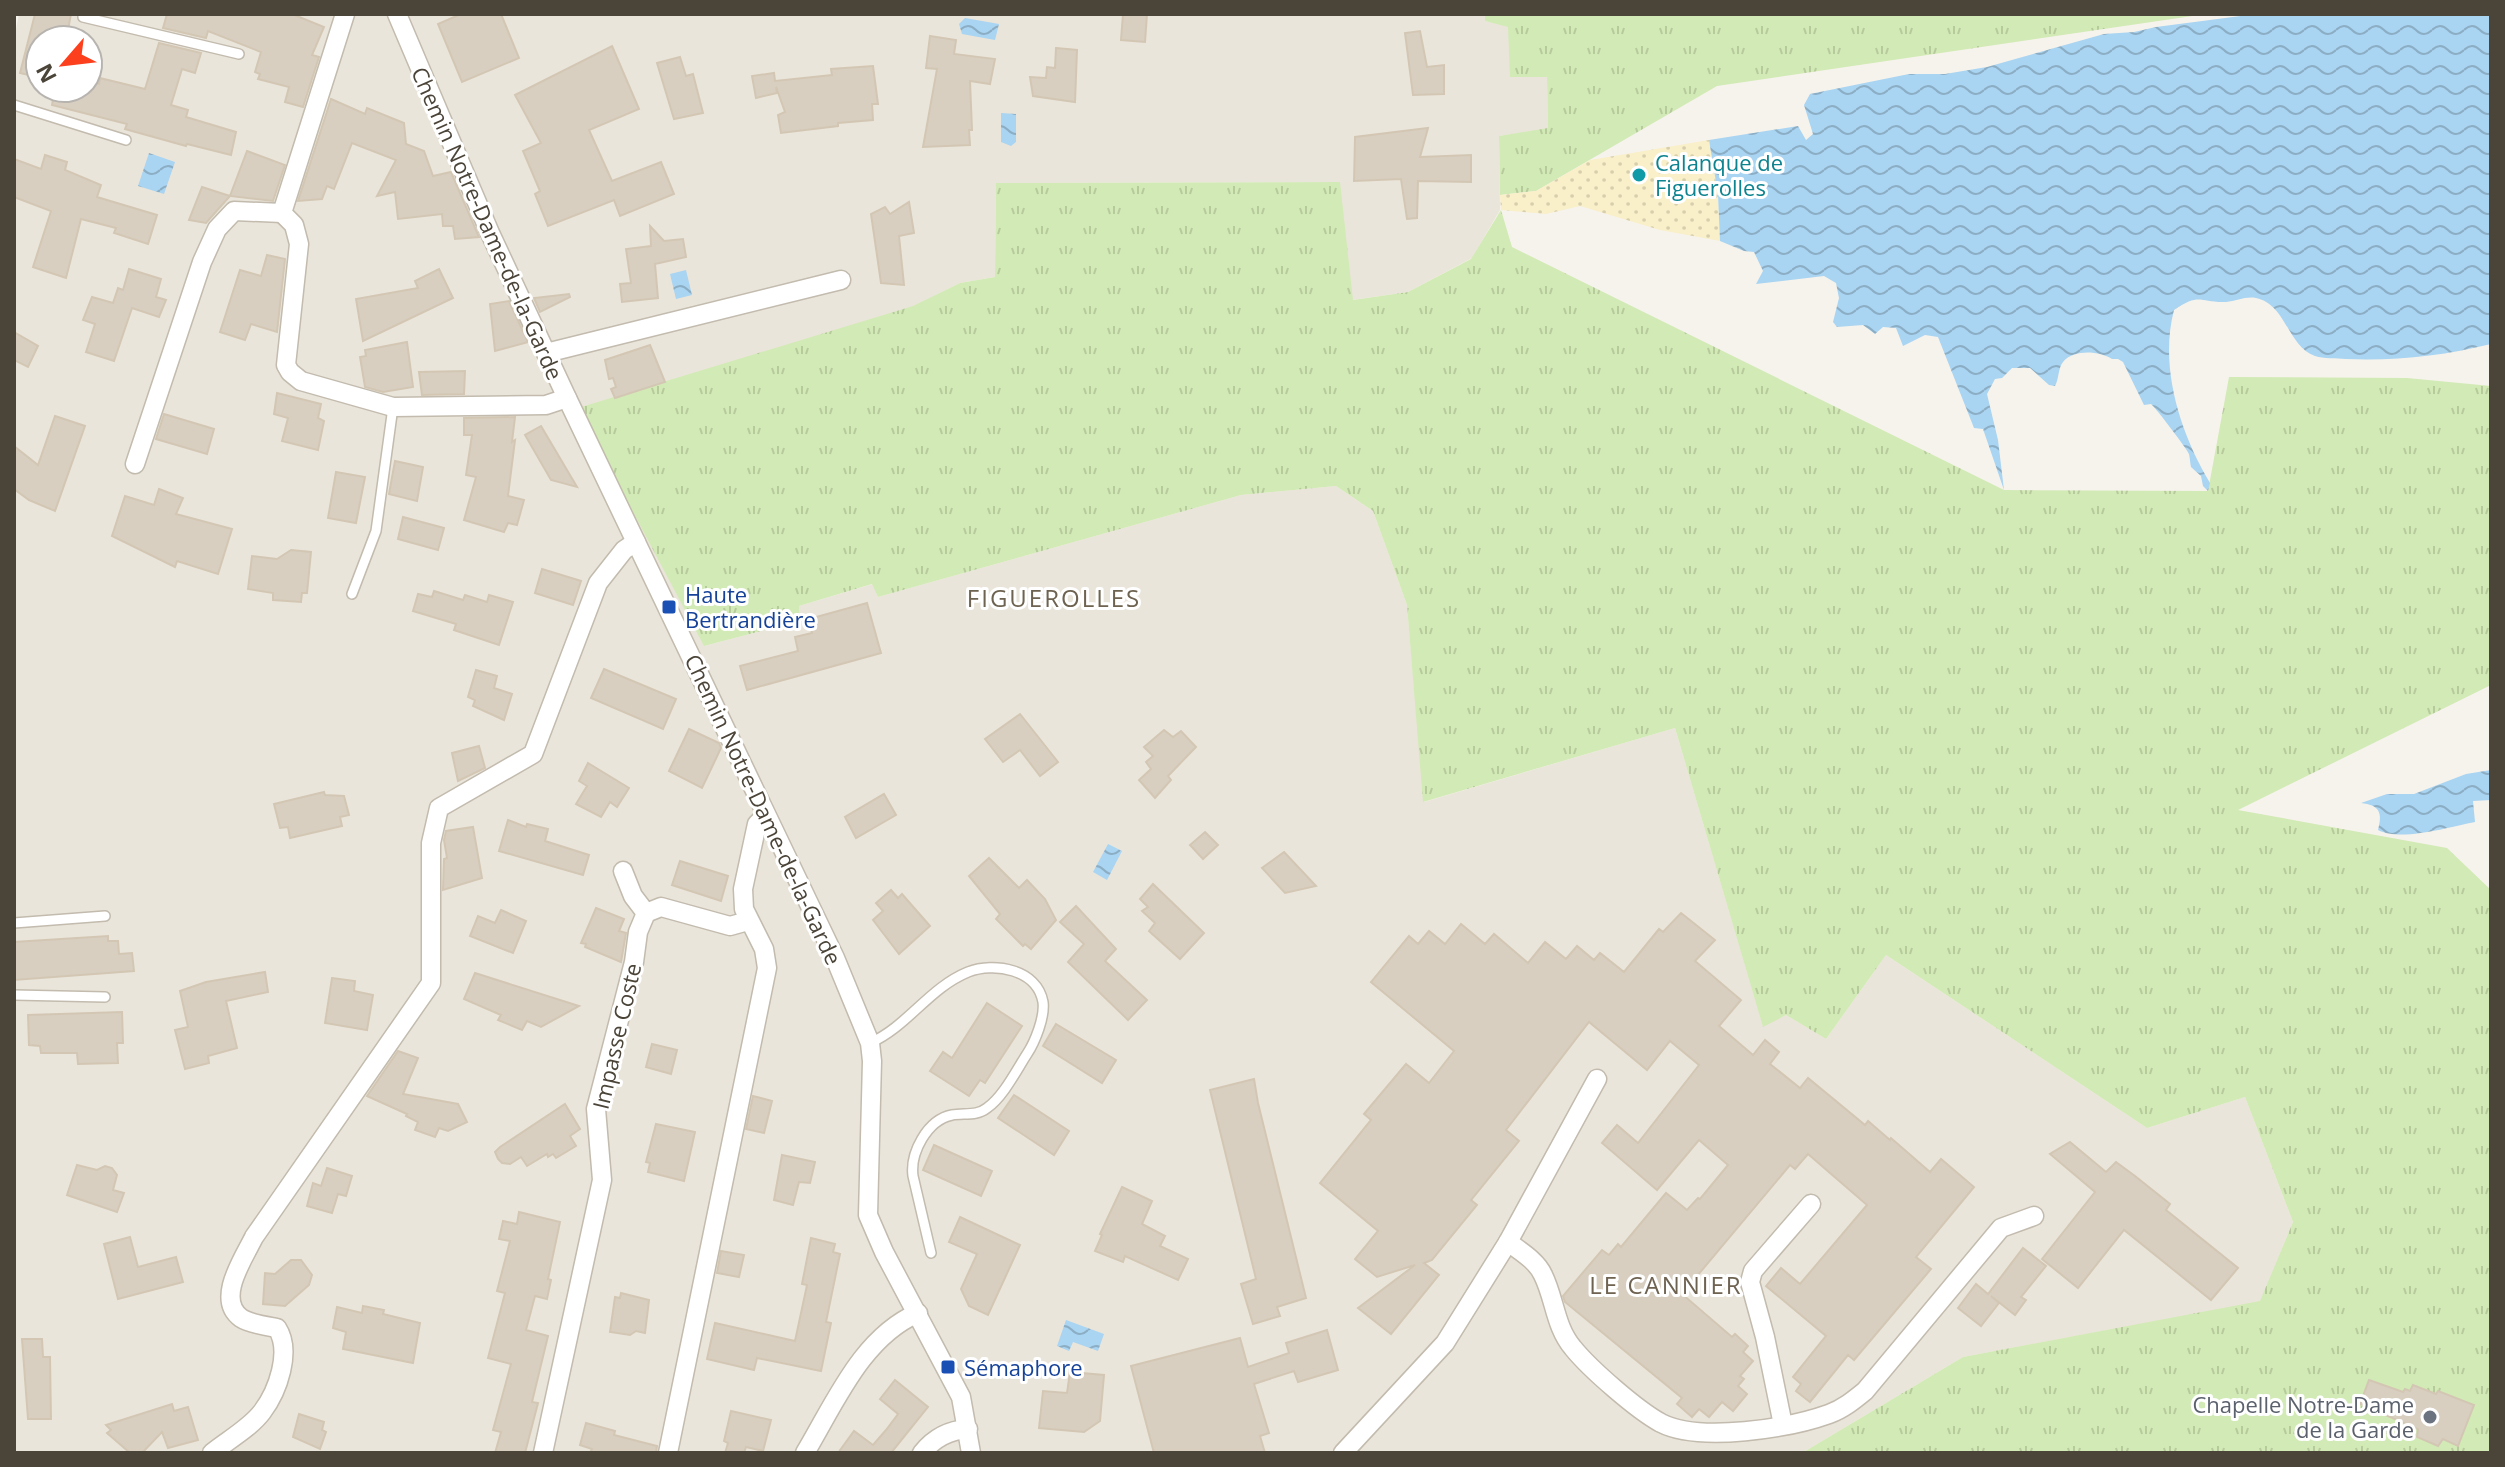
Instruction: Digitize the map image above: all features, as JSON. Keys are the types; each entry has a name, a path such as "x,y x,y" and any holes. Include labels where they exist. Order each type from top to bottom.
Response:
{"street":[{"path":"282,213 345,14"},
{"name":"Chemin Notre-Dame-de-la-Garde","path":"397,14 477,204 699,670 765,816 819,923 870,1043 873,1080 868,1215 884,1252 961,1397 971,1453"},
{"path":"135,464 202,262 217,229 234,211 282,213 294,225 299,244 286,365 301,381 393,407 546,405 567,398"},
{"path":"546,353 841,280"},
{"path":"212,1453 261,1413 273,1392 285,1349 283,1337 277,1328 243,1320 234,1311 230,1298 232,1283 254,1237 431,983 431,843 439,808 533,754 598,583 624,550 636,542"},
{"path":"668,1453 767,968 764,949 744,909 743,889 757,824 765,816"},
{"path":"623,871 633,896 646,913 661,907 730,926 748,921"},
{"name":"Impasse Coste","path":"543,1453 602,1180 596,1109 634,962 638,932 646,913"},
{"path":"1343,1453 1445,1343 1508,1242 1597,1079"},
{"path":"1783,1425 1750,1282 1753,1271 1811,1204"},
{"path":"1508,1242 1534,1263 1543,1275 1559,1327 1571,1346 1606,1379 1662,1423 1697,1433 1783,1425 1831,1413 1858,1397 2001,1228 2034,1216"},
{"path":"805,1453 869,1351 899,1321 918,1313"},
{"path":"922,1453 940,1437 954,1430 968,1429"}],"lane":[{"path":"83,14 83,17 239,54"},
{"path":"14,105 126,140"},
{"path":"352,594 376,531 393,407"},
{"path":"14,923 105,916"},
{"path":"870,1043 889,1035 931,994 958,977 984,967 1007,968 1030,981 1040,992 1044,1005 1029,1051 992,1104 979,1114 952,1115 940,1119 931,1126 915,1153 911,1164 931,1253"},
{"path":"14,995 105,997"}],"shaded area":[{"path":"19,14 1485,14 1485,21 1508,26 1547,77 1548,129 1499,136 1500,210 1472,258 1408,292 1352,300 1339,182 996,183 995,277 960,283 914,306 704,646 799,621 799,606 873,584 878,597 1241,495 1336,486 1373,511 1407,605 1424,802 1675,728 1763,1026 1786,1015 1826,1039 1886,955 2147,1128 2245,1097 2293,1222 2260,1302 1963,1357 1802,1453 14,1453 14,39"}],"green space":[{"path":"1485,14 2206,14 1717,86 1536,191 1500,195 1499,136 1548,128 1547,77 1510,77 1508,27 1485,21"},
{"path":"1340,182 1353,300 1408,292 1471,259 1501,210 1512,247 2004,490 2208,491 2229,377 2407,378 2491,386 2491,685 2238,810 2447,848 2491,890 2491,1453 1802,1453 1963,1357 2260,1301 2293,1222 2245,1097 2147,1128 1886,955 1826,1039 1786,1015 1763,1027 1675,728 1423,802 1407,605 1373,511 1336,486 1241,495 878,597 872,584 799,606 799,621 704,646 578,408 913,306 960,283 995,277 996,183"}],"sand":[{"name":"Calanque de Figuerolles","path":"1709,140 1718,194 1720,241 1660,230 1580,206 1546,214 1501,210 1500,195 1536,191 1590,160"}],"water":[{"path":"2256,14 2491,14 2491,344 2437,355 2401,358 2322,358 2306,351 2274,308 2256,298 2226,302 2195,300 2183,305 2174,310 2170,332 2171,377 2181,421 2210,483 2208,491 2203,486 2201,476 2191,467 2189,454 2177,437 2151,404 2144,405 2123,362 2087,353 2073,355 2063,362 2055,386 2049,385 2030,368 2012,368 2002,378 1995,379 1987,394 1998,440 2004,490 1983,429 1974,428 1938,337 1925,335 1903,346 1896,328 1883,327 1875,334 1863,325 1837,327 1833,322 1839,298 1836,283 1824,276 1756,284 1763,271 1754,252 1720,241 1718,194 1709,140 1798,126 1806,140 1813,134 1804,105 1810,94 1909,74 1945,74 1987,67 2104,34"},
{"path":"965,18 999,24 995,40 962,34 959,24"},
{"path":"1001,113 1016,114 1016,142 1011,146 1001,142"},
{"path":"149,153 175,162 164,194 138,186"},
{"path":"686,270 692,295 676,299 670,274"},
{"path":"2491,770 2491,800 2473,801 2475,822 2399,835 2378,830 2378,810 2361,803 2387,794 2414,794 2466,774"},
{"path":"1108,844 1122,851 1107,880 1093,872"},
{"path":"1066,1320 1104,1334 1098,1351 1073,1342 1069,1351 1057,1346"}],"building":[{"path":"35,14 71,14 69,24 32,24"},
{"path":"167,14 292,14 324,27 312,55 319,57 303,107 285,102 289,87 258,79 260,74 255,72 261,52 208,31 206,38 163,28"},
{"path":"461,14 501,14 519,58 462,82 438,24"},
{"path":"1123,14 1147,14 1145,42 1121,40"},
{"path":"1420,31 1427,67 1444,65 1444,94 1413,95 1405,33"},
{"path":"930,36 956,40 954,54 995,59 990,84 970,81 970,145 923,147 937,69 926,68"},
{"path":"159,43 201,53 195,73 182,69 171,105 188,110 186,117 236,132 231,155 125,129 127,124 52,105 104,104 104,79 145,89"},
{"path":"612,46 639,109 589,130 612,181 661,162 674,194 620,216 614,200 548,226 535,194 540,191 523,151 541,143 515,95"},
{"path":"1056,48 1077,50 1075,102 1033,96 1030,77 1046,78 1047,67 1055,68"},
{"path":"680,57 686,76 693,74 703,113 674,119 657,63"},
{"path":"873,66 878,104 872,104 873,120 781,133 778,115 785,112 776,87 777,93 756,98 752,76 774,73 775,81 832,75 831,69"},
{"path":"331,99 365,114 367,108 404,123 406,144 424,151 433,176 451,172 479,237 455,239 453,226 443,226 442,214 398,219 395,192 377,196 396,160 352,143 334,189 327,186 322,199 298,201"},
{"path":"1428,128 1420,157 1471,155 1471,182 1418,181 1417,218 1407,219 1401,179 1354,181 1355,137"},
{"path":"247,151 285,165 273,201 230,196"},
{"path":"45,155 67,162 65,170 101,185 97,197 157,215 148,244 114,233 116,228 81,219 66,278 33,267 51,211 14,197 14,159 41,169"},
{"path":"202,187 230,196 206,223 189,220"},
{"path":"909,202 914,233 899,236 904,285 881,283 871,214 885,207 890,214"},
{"path":"650,226 664,241 683,239 686,257 655,264 658,298 622,302 620,284 631,283 626,249 651,246"},
{"path":"267,255 285,259 277,332 251,324 245,340 220,332 240,270 261,276"},
{"path":"129,269 161,279 156,297 166,300 159,317 132,308 114,361 86,352 95,324 83,320 92,297 113,303 118,288 123,290"},
{"path":"439,269 453,298 363,341 356,299 418,288 415,281"},
{"path":"569,294 570,297 540,312 534,298"},
{"path":"509,301 528,342 495,351 490,304"},
{"path":"14,332 38,346 28,367 14,360"},
{"path":"407,342 413,387 383,392 365,387 360,357 366,356 365,350"},
{"path":"650,345 665,382 615,398 611,389 616,387 613,378 609,379 605,360"},
{"path":"465,371 464,394 422,395 419,372"},
{"path":"277,393 321,404 318,418 324,421 318,450 282,441 288,418 274,414"},
{"path":"164,414 214,429 207,454 156,439"},
{"path":"55,416 85,426 55,511 29,500 14,489 14,446 38,465"},
{"path":"515,417 508,496 524,500 517,525 508,523 504,532 464,520 476,477 466,475 472,435 464,435 464,418"},
{"path":"541,426 577,487 551,480 525,435"},
{"path":"395,461 423,467 417,501 389,494"},
{"path":"336,472 365,477 356,523 328,518"},
{"path":"159,489 183,498 176,514 232,529 218,574 177,561 175,567 112,536 125,496 154,505"},
{"path":"403,517 444,528 438,550 398,539"},
{"path":"291,550 311,552 307,593 302,593 301,602 273,600 273,593 248,589 252,556 277,559"},
{"path":"542,569 581,581 573,605 535,593"},
{"path":"434,591 463,600 465,595 487,602 489,595 513,602 499,645 454,630 456,624 413,611 418,594 432,597"},
{"path":"867,603 881,653 747,690 740,666 798,651 795,637 812,633 809,619"},
{"path":"604,669 676,699 663,729 591,698"},
{"path":"476,670 497,676 494,688 512,694 504,720 473,706 475,700 468,697"},
{"path":"1020,714 1058,762 1040,776 1020,750 1003,762 985,739"},
{"path":"689,729 719,743 721,748 702,788 669,771"},
{"path":"1164,730 1173,737 1181,731 1196,747 1168,776 1171,780 1155,798 1139,780 1151,769 1146,762 1153,756 1144,747"},
{"path":"479,746 485,768 458,781 452,753"},
{"path":"588,763 629,788 617,807 610,802 601,817 576,804 587,786 579,781"},
{"path":"324,792 325,795 344,796 349,815 340,817 342,826 290,838 288,827 280,828 274,804"},
{"path":"884,794 896,815 856,838 845,817"},
{"path":"508,820 526,827 527,824 548,829 545,841 589,855 583,875 499,851"},
{"path":"473,827 482,878 443,890 446,831"},
{"path":"1205,832 1218,845 1203,859 1190,845"},
{"path":"1284,852 1316,886 1285,893 1262,868"},
{"path":"989,858 1019,888 1027,880 1045,899 1056,920 1031,949 1025,944 1023,946 996,919 1000,914 969,876"},
{"path":"680,861 728,876 721,901 672,885"},
{"path":"1153,884 1204,933 1180,959 1149,931 1155,923 1142,911 1148,907 1140,899"},
{"path":"891,890 898,898 902,894 930,926 899,954 873,920 883,911 876,903"},
{"path":"1076,906 1116,949 1105,961 1147,1000 1128,1020 1068,962 1084,944 1060,922"},
{"path":"596,908 624,919 619,931 626,933 621,962 581,943"},
{"path":"501,910 526,921 513,953 470,936 478,916 495,923"},
{"path":"1681,913 1715,940 1695,961 1741,1000 1719,1026 1753,1055 1765,1040 1779,1052 1770,1064 1800,1088 1808,1078 1865,1125 1868,1121 1891,1138 1930,1172 1941,1159 1974,1187 1916,1257 1931,1269 1854,1360 1848,1355 1810,1402 1796,1391 1801,1384 1793,1377 1826,1336 1766,1286 1781,1268 1800,1284 1867,1205 1808,1154 1795,1169 1790,1165 1682,1294 1732,1337 1735,1334 1748,1346 1743,1352 1753,1361 1740,1376 1744,1379 1738,1386 1747,1394 1733,1411 1722,1402 1709,1417 1699,1409 1692,1417 1677,1404 1682,1398 1565,1302 1563,1296 1602,1250 1609,1255 1618,1244 1621,1247 1666,1193 1687,1210 1728,1165 1699,1140 1657,1190 1602,1143 1617,1125 1638,1143 1699,1065 1670,1041 1647,1070 1589,1022 1506,1130 1519,1141 1471,1200 1477,1205 1432,1260 1424,1263 1439,1275 1391,1334 1358,1308 1415,1265 1377,1277 1355,1259 1378,1231 1320,1183 1371,1120 1364,1114 1406,1064 1429,1083 1454,1051 1371,982 1409,936 1418,944 1429,931 1445,944 1461,924 1485,944 1494,934 1528,963 1545,942 1566,959 1577,946 1594,960 1600,953 1624,972 1659,929 1663,932"},
{"path":"108,936 108,941 118,941 119,954 132,953 134,971 14,980 14,942"},
{"path":"265,972 268,992 226,1001 237,1048 208,1056 209,1063 185,1069 175,1030 188,1027 180,991 206,982"},
{"path":"475,973 579,1006 541,1027 527,1021 522,1030 498,1020 501,1015 464,999"},
{"path":"332,978 355,981 354,991 373,995 367,1030 325,1023"},
{"path":"987,1003 1022,1026 985,1083 980,1080 969,1096 930,1071 943,1052 952,1058"},
{"path":"122,1012 123,1043 117,1043 118,1063 78,1064 77,1053 41,1053 40,1046 29,1045 28,1015"},
{"path":"1056,1024 1116,1060 1102,1083 1043,1046"},
{"path":"652,1044 677,1050 671,1074 646,1067"},
{"path":"398,1051 418,1058 403,1094 458,1104 467,1122 448,1131 439,1128 435,1137 415,1130 418,1122 407,1114 367,1096"},
{"path":"1254,1079 1306,1298 1277,1307 1280,1316 1253,1324 1241,1284 1256,1279 1210,1090"},
{"path":"1014,1095 1069,1131 1054,1155 998,1118"},
{"path":"753,1096 772,1101 764,1133 746,1129"},
{"path":"565,1104 580,1129 570,1136 576,1146 556,1158 553,1154 548,1157 547,1154 527,1166 521,1157 510,1164 498,1159 495,1152 500,1147"},
{"path":"656,1124 695,1132 684,1181 648,1172 650,1163 646,1162"},
{"path":"2070,1142 2106,1172 2116,1162 2135,1176 2170,1204 2166,1210 2238,1268 2211,1300 2124,1230 2078,1288 2042,1259 2095,1192 2050,1154"},
{"path":"934,1145 992,1171 981,1196 923,1170"},
{"path":"782,1155 815,1162 810,1183 799,1182 793,1205 774,1200"},
{"path":"77,1165 97,1170 105,1166 112,1168 117,1175 113,1190 124,1193 117,1212 67,1195"},
{"path":"327,1168 352,1176 346,1196 338,1194 332,1213 307,1206 313,1183 321,1186"},
{"path":"1122,1187 1152,1201 1142,1224 1165,1236 1160,1246 1188,1259 1178,1280 1125,1256 1123,1262 1095,1251"},
{"path":"519,1212 560,1222 547,1299 535,1296 526,1330 548,1336 532,1402 538,1403 525,1453 495,1453 501,1432 493,1430 511,1364 488,1358 505,1293 497,1291 510,1241 499,1239 503,1221 517,1224"},
{"path":"960,1217 1020,1245 988,1315 969,1306 961,1289 977,1254 949,1242"},
{"path":"130,1237 138,1267 176,1257 183,1282 118,1299 104,1244"},
{"path":"811,1238 835,1244 833,1252 840,1254 826,1322 831,1323 821,1371 757,1358 754,1370 707,1359 715,1323 795,1341 807,1285 802,1284"},
{"path":"2023,1248 2046,1266 2021,1297 2026,1300 2015,1315 1991,1296 1999,1303 1981,1326 1958,1308 1976,1284 1988,1294"},
{"path":"721,1251 744,1255 739,1277 717,1273"},
{"path":"291,1260 301,1260 312,1275 309,1285 285,1306 263,1304 265,1273 275,1274"},
{"path":"621,1293 649,1300 645,1333 636,1331 630,1335 610,1332 615,1297 620,1298"},
{"path":"363,1306 420,1323 413,1363 343,1349 346,1332 333,1328 337,1307 362,1313"},
{"path":"1327,1330 1338,1370 1298,1382 1294,1371 1254,1384 1269,1433 1260,1436 1265,1453 1154,1453 1131,1366 1240,1338 1248,1367 1289,1353 1286,1343"},
{"path":"22,1339 42,1339 43,1357 50,1357 51,1419 28,1419"},
{"path":"1070,1372 1104,1375 1100,1421 1084,1432 1039,1428 1043,1391 1067,1393"},
{"path":"895,1380 928,1407 891,1453 838,1453 854,1431 873,1445 886,1430 898,1414 880,1399"},
{"name":"Chapelle Notre-Dame de la Garde","path":"2369,1380 2403,1392 2405,1389 2410,1391 2413,1385 2474,1405 2458,1446 2443,1439 2438,1446 2417,1437 2418,1429 2360,1404"},
{"path":"172,1404 174,1411 188,1407 198,1440 168,1448 162,1432 142,1453 130,1453 107,1433 111,1430 106,1425"},
{"path":"731,1411 771,1420 763,1451 746,1447 744,1453 725,1453 728,1443 724,1441"},
{"path":"299,1414 324,1422 322,1430 326,1432 320,1449 293,1437"},
{"path":"586,1423 615,1431 614,1435 657,1446 656,1453 590,1453 592,1449 580,1445"}],"place":[{"name":"Calanque de Figuerolles","path":"1639,175"},
{"name":"Haute Bertrandière","path":"669,607"},
{"name":"Sémaphore","path":"948,1367"},
{"name":"Chapelle Notre-Dame de la Garde","path":"2430,1417"}],"district":[{"name":"FIGUEROLLES","path":"1054,597"},
{"name":"LE CANNIER","path":"1666,1284"}]}
